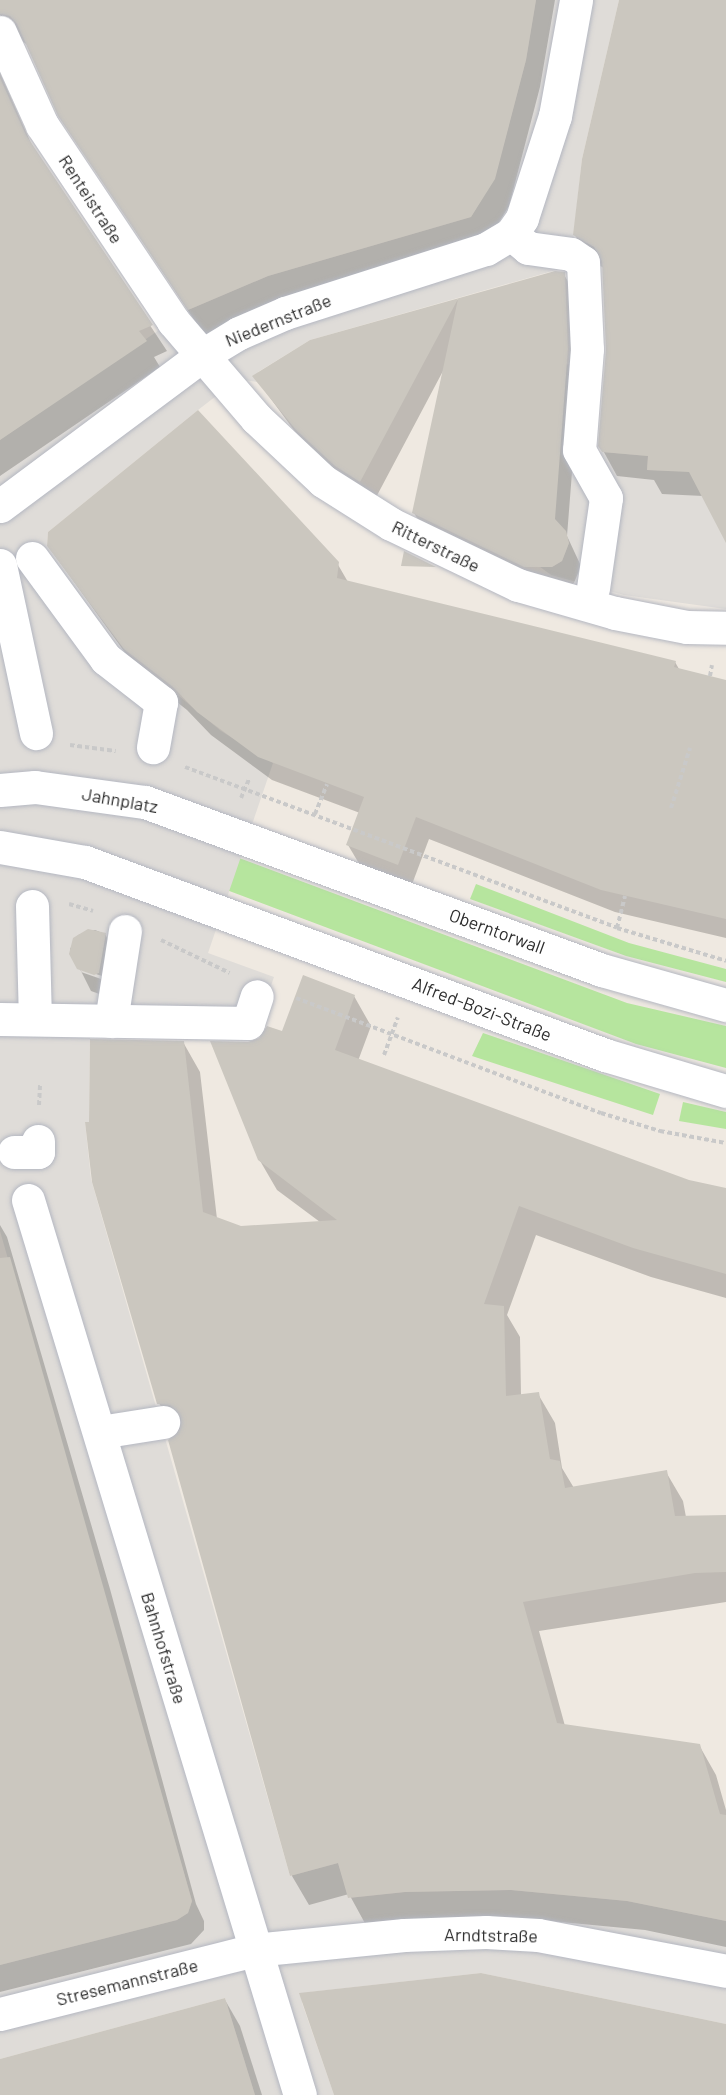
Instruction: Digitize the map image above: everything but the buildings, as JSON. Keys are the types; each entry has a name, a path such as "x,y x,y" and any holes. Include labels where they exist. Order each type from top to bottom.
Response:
{"street":[{"path":"576,0 555,116 522,218 511,234 528,248 571,254 583,262 587,350 579,450 606,498 593,588"},
{"name":"Renteistraße","path":"0,32 42,125 139,272 201,356"},
{"name":"Niedernstraße","path":"6,502 201,356 239,333 285,313 486,249 511,234"},
{"name":"Ritterstraße","path":"201,356 256,418 323,481 438,549 518,585 569,601 658,622 726,628"},
{"path":"49,738 1,576 39,552 106,659 161,702 153,747"},
{"name":"Jahnplatz","path":"0,790 35,787 145,802 270,847"},
{"name":"Alfred-Bozi-Straße","path":"0,847 85,862 242,918 605,1055 726,1090"},
{"name":"Oberntorwall","path":"270,847 612,973 726,1005"},
{"path":"32,906 36,1019"},
{"path":"111,1021 128,945"},
{"path":"0,1019 248,1023 249,987"},
{"name":"Bahnhofstraße","path":"28,1200 100,1432 254,1950 300,2095"},
{"path":"100,1432 163,1422"},
{"name":"Arndtstraße","path":"254,1950 404,1935 486,1932 593,1944 726,1971"},
{"name":"Stresemannstraße","path":"0,2014 254,1950"}],"path":[{"path":"49,738 121,752"},
{"path":"671,808 690,748"},
{"path":"180,765 617,928 726,961"},
{"path":"315,814 327,784"},
{"path":"617,928 625,896"},
{"path":"128,945 249,987"},
{"path":"294,997 601,1113 660,1131 726,1143"},
{"path":"384,1055 401,1007"}],"green space":[{"path":"151,825 627,1003 726,1026 726,1068 636,1044 144,859"},
{"path":"476,884 629,943 726,969 726,982 626,956 470,899"},
{"path":"483,1033 660,1094 653,1115 472,1056"},
{"path":"683,1102 726,1112 726,1129 679,1121"}],"shaded area":[{"path":"536,0 619,0 582,159 573,241 599,245 592,451 648,456 647,470 674,471 675,451 726,521 726,609 624,595 551,575 539,566 552,567 562,561 569,543 566,531 549,521 565,365 574,363 570,266 310,340 258,372 257,382 238,379 198,410 48,532 47,546 125,651 221,731 273,763 208,953 274,977 252,1041 90,1038 89,1122 85,1122 91,1179 290,1876 338,1863 349,1898 405,1892 511,1890 627,1901 726,1921 726,2024 481,1973 310,1992 302,2003 334,2095 255,2095 225,1998 0,2059 0,1965 177,1920 188,1913 192,1901 0,1231 0,440 188,310 268,276 471,217 495,177 526,60"}]}
